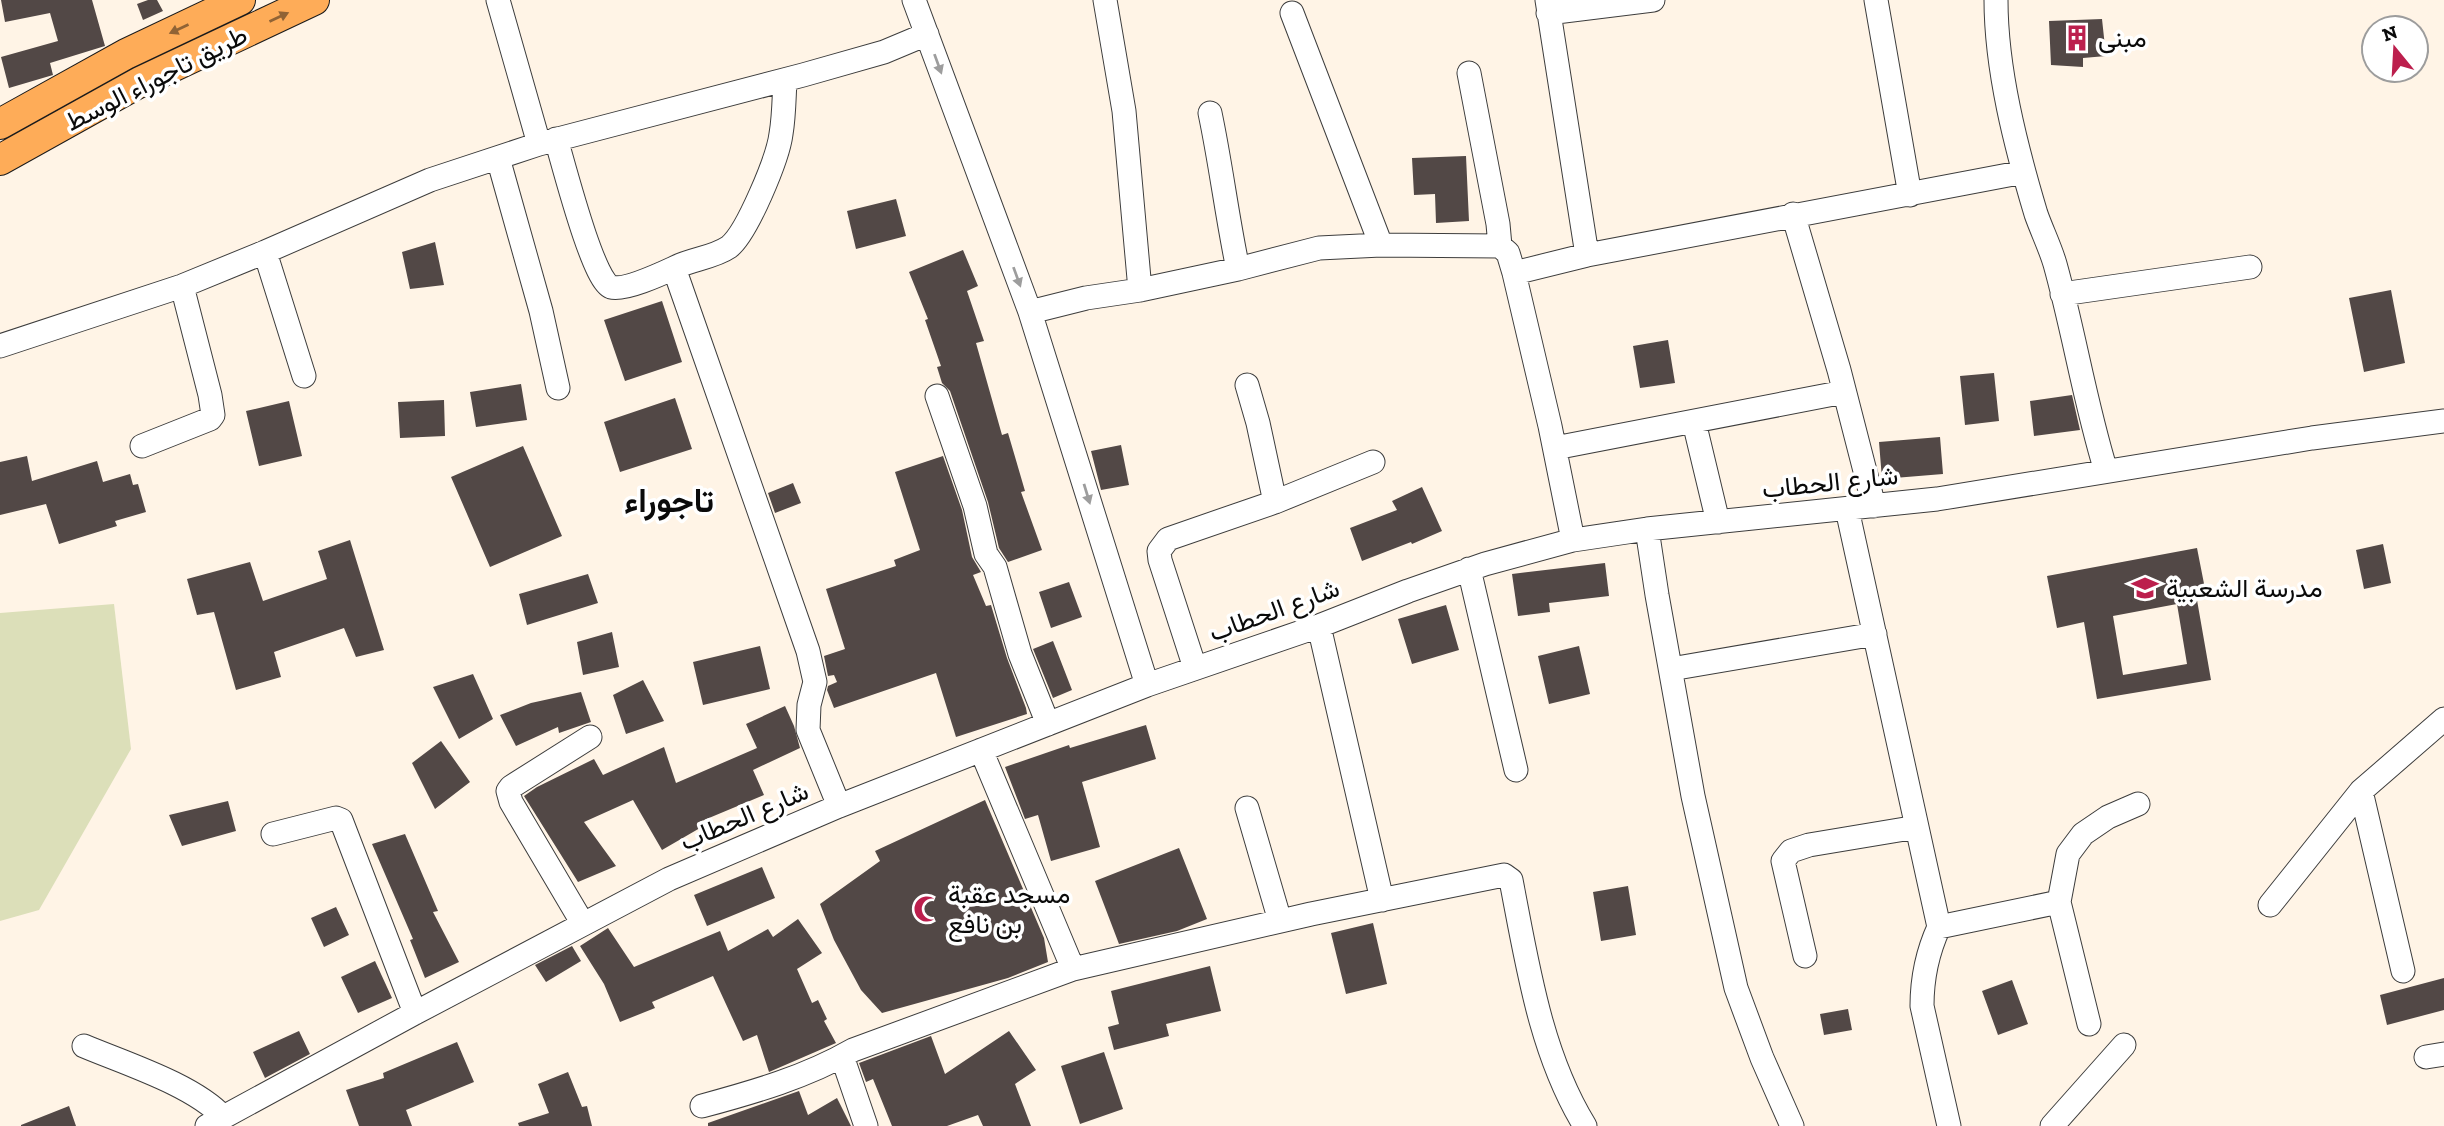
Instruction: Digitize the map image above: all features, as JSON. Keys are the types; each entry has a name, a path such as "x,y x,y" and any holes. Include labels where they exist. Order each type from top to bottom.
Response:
{"main road":[{"path":"0,124 125,54 240,0"},
{"name":"طريق تاجوراء الوسط","path":"0,160 140,82 314,0"}],"street":[{"path":"498,0 547,142 603,281 610,287 649,279 732,245 740,235 770,172 781,136 785,80"},
{"path":"914,0 1030,312 1147,685"},
{"path":"1105,0 1124,111 1140,290"},
{"path":"1587,255 1547,7 1653,0"},
{"path":"1876,0 1910,194"},
{"path":"1996,0 1996,20 2009,105 2024,172 2062,294 2093,428 2106,471"},
{"path":"1292,13 1381,245"},
{"path":"0,346 182,286 265,253 430,180 547,142 884,52 927,34"},
{"path":"1469,73 1500,246 1507,253 1514,273 1555,447 1573,540"},
{"path":"1210,113 1238,269"},
{"path":"498,158 541,311 558,388"},
{"path":"1514,273 1587,255 1793,214 2024,172"},
{"path":"1793,214 1874,506"},
{"path":"1030,312 1086,298 1140,290 1238,269 1319,248 1381,245 1500,246"},
{"path":"265,253 304,376"},
{"path":"2062,294 2250,267"},
{"path":"674,268 808,651 815,676 809,705 808,730 839,806"},
{"path":"142,446 211,419 213,415 211,395 182,286"},
{"path":"1247,385 1275,502"},
{"path":"1555,447 1844,392"},
{"path":"937,396 975,506 986,554 995,567 1020,654 1048,724"},
{"name":"شارع الحطاب","path":"215,1121 669,879 839,806 1147,685 1469,569 1573,540 1647,529 1984,492 2312,438 2444,421"},
{"path":"1694,422 1718,522"},
{"path":"1195,668 1160,560 1159,551 1168,539 1275,502 1373,462"},
{"path":"1847,509 1938,927 1925,965 1922,1006 1949,1126"},
{"path":"1647,529 1693,796 1736,988 1762,1058 1792,1126"},
{"path":"1469,569 1516,770"},
{"path":"1319,625 1381,900"},
{"path":"1671,669 1875,634"},
{"path":"2270,905 2361,791 2444,719"},
{"path":"583,924 511,802 508,791 590,737"},
{"path":"981,750 1073,969"},
{"path":"2361,791 2403,971"},
{"path":"2089,1024 2059,902 2068,854 2084,834 2108,817 2138,804"},
{"path":"1247,808 1280,921"},
{"path":"273,834 336,818 341,820 415,1013"},
{"path":"1805,956 1783,861 1791,851 1809,845 1917,827"},
{"path":"702,1106 755,1092 822,1067 853,1050 1073,969 1280,921 1504,876 1511,880 1525,954 1547,1040 1585,1126"},
{"path":"1938,927 2059,902"},
{"path":"2053,1126 2124,1045"},
{"path":"84,1046 185,1090 214,1107 215,1121"},
{"path":"842,1056 866,1126"}],"green space":[{"path":"114,604 131,749 39,910 0,921 0,613"}],"building":[{"path":"1,0 92,0 105,46 50,63 53,75 9,88 1,57 58,41 50,13 5,22"},
{"path":"157,0 163,11 143,20 137,4"},
{"name":"مبنى","path":"2102,19 2106,56 2083,58 2083,67 2051,65 2049,21"},
{"path":"1466,156 1469,221 1436,223 1435,194 1414,195 1412,158"},
{"path":"896,199 906,236 856,249 847,211"},
{"path":"435,242 444,285 410,289 402,252"},
{"path":"963,250 978,286 967,291 984,341 976,343 1002,435 1008,433 1025,491 1021,492 1042,550 1008,562 999,548 988,502 950,391 942,383 937,367 941,366 925,320 928,319 909,272"},
{"path":"2391,290 2405,363 2364,372 2349,298"},
{"path":"662,301 682,362 625,381 604,320"},
{"path":"1668,340 1675,383 1640,388 1633,346"},
{"path":"1994,373 1999,421 1965,425 1960,376"},
{"path":"521,384 527,420 476,427 470,392"},
{"path":"2072,395 2080,430 2034,436 2030,401"},
{"path":"675,398 692,449 620,472 604,422"},
{"path":"444,400 445,436 400,438 398,402"},
{"path":"289,401 302,456 259,466 246,411"},
{"path":"1940,437 1943,474 1882,479 1879,442"},
{"path":"1121,445 1129,485 1101,490 1091,451"},
{"path":"523,446 562,536 490,567 451,477"},
{"path":"27,456 32,481 97,461 103,482 130,474 133,485 138,484 146,512 115,521 117,526 59,544 46,504 0,515 0,462"},
{"path":"943,456 962,510 972,557 981,572 973,575 986,606 991,605 1027,714 956,737 936,673 834,708 827,690 828,686 837,682 834,675 828,676 824,656 845,649 826,589 896,566 894,560 920,550 895,472"},
{"path":"793,483 801,503 775,513 768,493"},
{"path":"1422,487 1442,531 1362,561 1350,528 1397,510 1392,501"},
{"path":"350,540 384,650 356,657 344,628 274,652 281,677 236,690 214,612 197,615 187,579 250,562 263,601 327,579 318,551"},
{"path":"2383,544 2391,583 2364,589 2356,550"},
{"name":"مدرسة الشعبية","path":"2197,548 2207,599 2197,600 2211,680 2097,699 2084,622 2057,628 2047,576","holes":["2177,604 2187,664 2123,675 2113,616"]},
{"path":"1605,563 1609,596 1549,603 1550,612 1518,616 1512,574"},
{"path":"588,574 598,603 527,625 519,594"},
{"path":"1069,582 1082,617 1051,628 1039,592"},
{"path":"1446,605 1459,650 1412,664 1398,619"},
{"path":"612,632 619,667 583,675 577,642"},
{"path":"1053,641 1072,690 1053,698 1033,649"},
{"path":"760,646 770,689 703,705 693,662"},
{"path":"1579,646 1590,694 1549,704 1538,656"},
{"path":"473,674 493,719 459,739 433,687"},
{"path":"643,680 664,721 626,734 613,695"},
{"path":"581,692 591,722 559,733 558,727 516,746 500,715 531,703"},
{"path":"785,706 800,748 753,770 764,795 697,823 700,828 662,850 633,800 584,822 616,866 578,882 524,796 594,759 603,775 664,747 676,783 757,748 746,724"},
{"path":"1146,725 1156,759 1082,782 1100,847 1051,861 1038,815 1025,819 1005,767 1069,745 1070,748"},
{"path":"441,741 470,782 435,809 412,763"},
{"name":"مسجد عقبة بن نافع","path":"985,800 1044,938 1048,962 1008,978 882,1013 861,990 834,940 820,904 880,861 875,851"},
{"path":"228,801 236,831 182,846 169,815"},
{"path":"405,834 438,911 433,912 459,962 425,978 410,940 413,939 372,844"},
{"path":"1179,848 1207,919 1177,931 1119,944 1095,881"},
{"path":"762,867 775,898 707,926 694,895"},
{"path":"1628,886 1636,935 1601,941 1593,892"},
{"path":"336,907 349,935 324,947 311,918"},
{"path":"798,919 822,953 797,969 812,1003 818,1000 827,1019 824,1021 836,1043 769,1072 757,1035 743,1041 713,976 652,1002 655,1008 620,1022 604,984 580,946 608,928 634,967 720,931 728,951 768,929 773,937"},
{"path":"1373,923 1387,984 1346,994 1331,933"},
{"path":"572,946 581,961 546,982 535,965"},
{"path":"375,961 392,998 358,1013 341,977"},
{"path":"1210,966 1221,1011 1166,1024 1169,1036 1114,1050 1108,1027 1119,1024 1111,991"},
{"path":"2444,978 2444,1010 2387,1025 2380,995"},
{"path":"2012,980 2028,1024 1998,1035 1982,991"},
{"path":"1848,1009 1852,1030 1824,1035 1820,1014"},
{"path":"299,1031 310,1054 265,1078 253,1052"},
{"path":"1009,1031 1036,1070 1015,1084 1031,1126 983,1126 978,1115 947,1126 892,1126 873,1079 866,1082 859,1063 931,1036 945,1074"},
{"path":"457,1042 474,1082 406,1110 412,1126 359,1126 346,1090 384,1078 383,1073"},
{"path":"1104,1052 1123,1109 1080,1124 1061,1066"},
{"path":"568,1072 582,1107 587,1106 592,1126 519,1126 518,1123 549,1113 538,1084"},
{"path":"799,1091 808,1115 837,1098 851,1126 708,1126 708,1123"},
{"path":"69,1106 76,1126 21,1126 21,1125"}],"place":[{"name":"مبنى","path":"2077,38"},
{"name":"مدرسة الشعبية","path":"2145,588"},
{"name":"مسجد عقبة بن نافع","path":"927,909"}],"district":[{"name":"تاجوراء","path":"669,500"}]}
